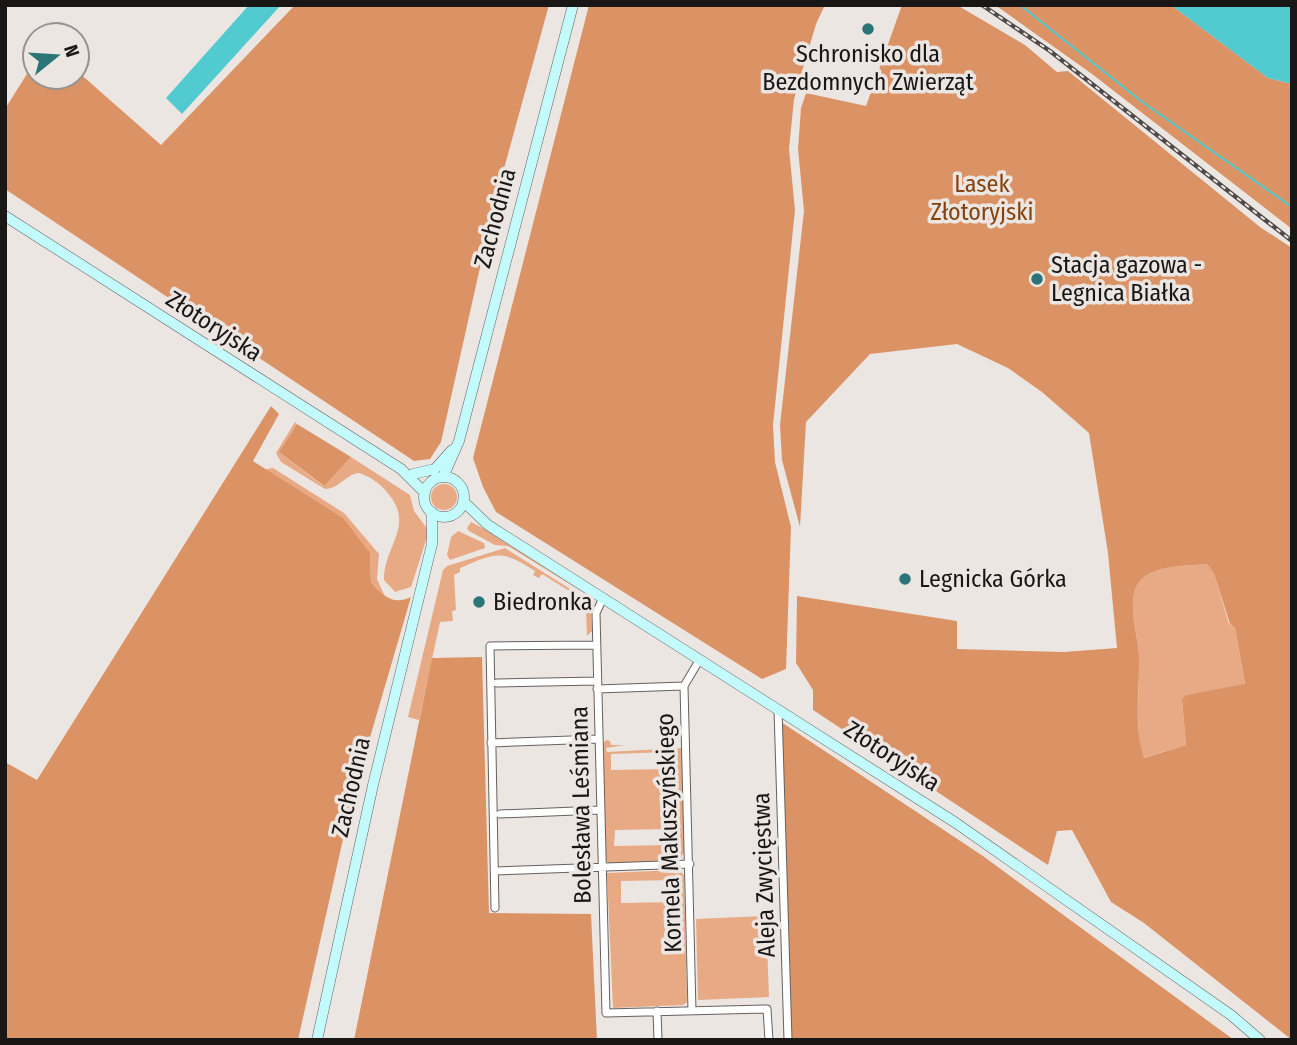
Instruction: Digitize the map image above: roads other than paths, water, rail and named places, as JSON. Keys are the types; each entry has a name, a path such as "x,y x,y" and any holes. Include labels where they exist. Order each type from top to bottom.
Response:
{"main road":[{"name":"Zachodnia","path":"457,482 455,470 458,441 573,5"},
{"name":"Złotoryjska","path":"5,216 401,469 438,479"},
{"name":"Zachodnia","path":"438,479 458,441"},
{"path":"413,474 438,467 458,441"},
{"name":"Złotoryjska","path":"401,469 425,493"},
{"path":"438,479 457,482 463,490 463,501 457,512 446,516 432,512 425,502 425,493 438,479"},
{"name":"Złotoryjska","path":"463,501 488,525"},
{"name":"Zachodnia","path":"432,512 432,544"},
{"name":"Złotoryjska","path":"457,512 488,525 956,823 1231,1015 1260,1040"},
{"name":"Zachodnia","path":"317,1040 375,773 432,544 446,516"}],"street":[{"name":"Bolesława Leśmiana","path":"603,598 596,613 596,645 606,1013 657,1011"},
{"path":"495,908 490,646 596,645"},
{"name":"Kornela Makuszyńskiego","path":"692,1011 684,686 700,659"},
{"path":"497,683 684,686"},
{"name":"Aleja Zwycięstwa","path":"778,708 789,1040"},
{"path":"491,743 599,739"},
{"path":"500,814 600,810"},
{"path":"495,872 690,864"},
{"path":"658,1040 657,1011 767,1009 769,1040"}],"water":[{"path":"249,5 281,5 182,114 166,98"},
{"path":"1171,5 1292,5 1292,84 1268,78"}],"waterway":[{"path":"1020,5 1141,101 1292,207"}],"railway":[{"path":"982,5 1050,51 1292,241"}],"place":[{"name":"Schronisko dla Bezdomnych Zwierząt","path":"868,29"},
{"name":"Stacja gazowa - Legnica Białka","path":"1037,279"},
{"name":"Legnicka Górka","path":"905,579"},
{"name":"Biedronka","path":"479,602"}],"park label":[{"name":"Lasek Złotoryjski","path":"982,198"}]}
